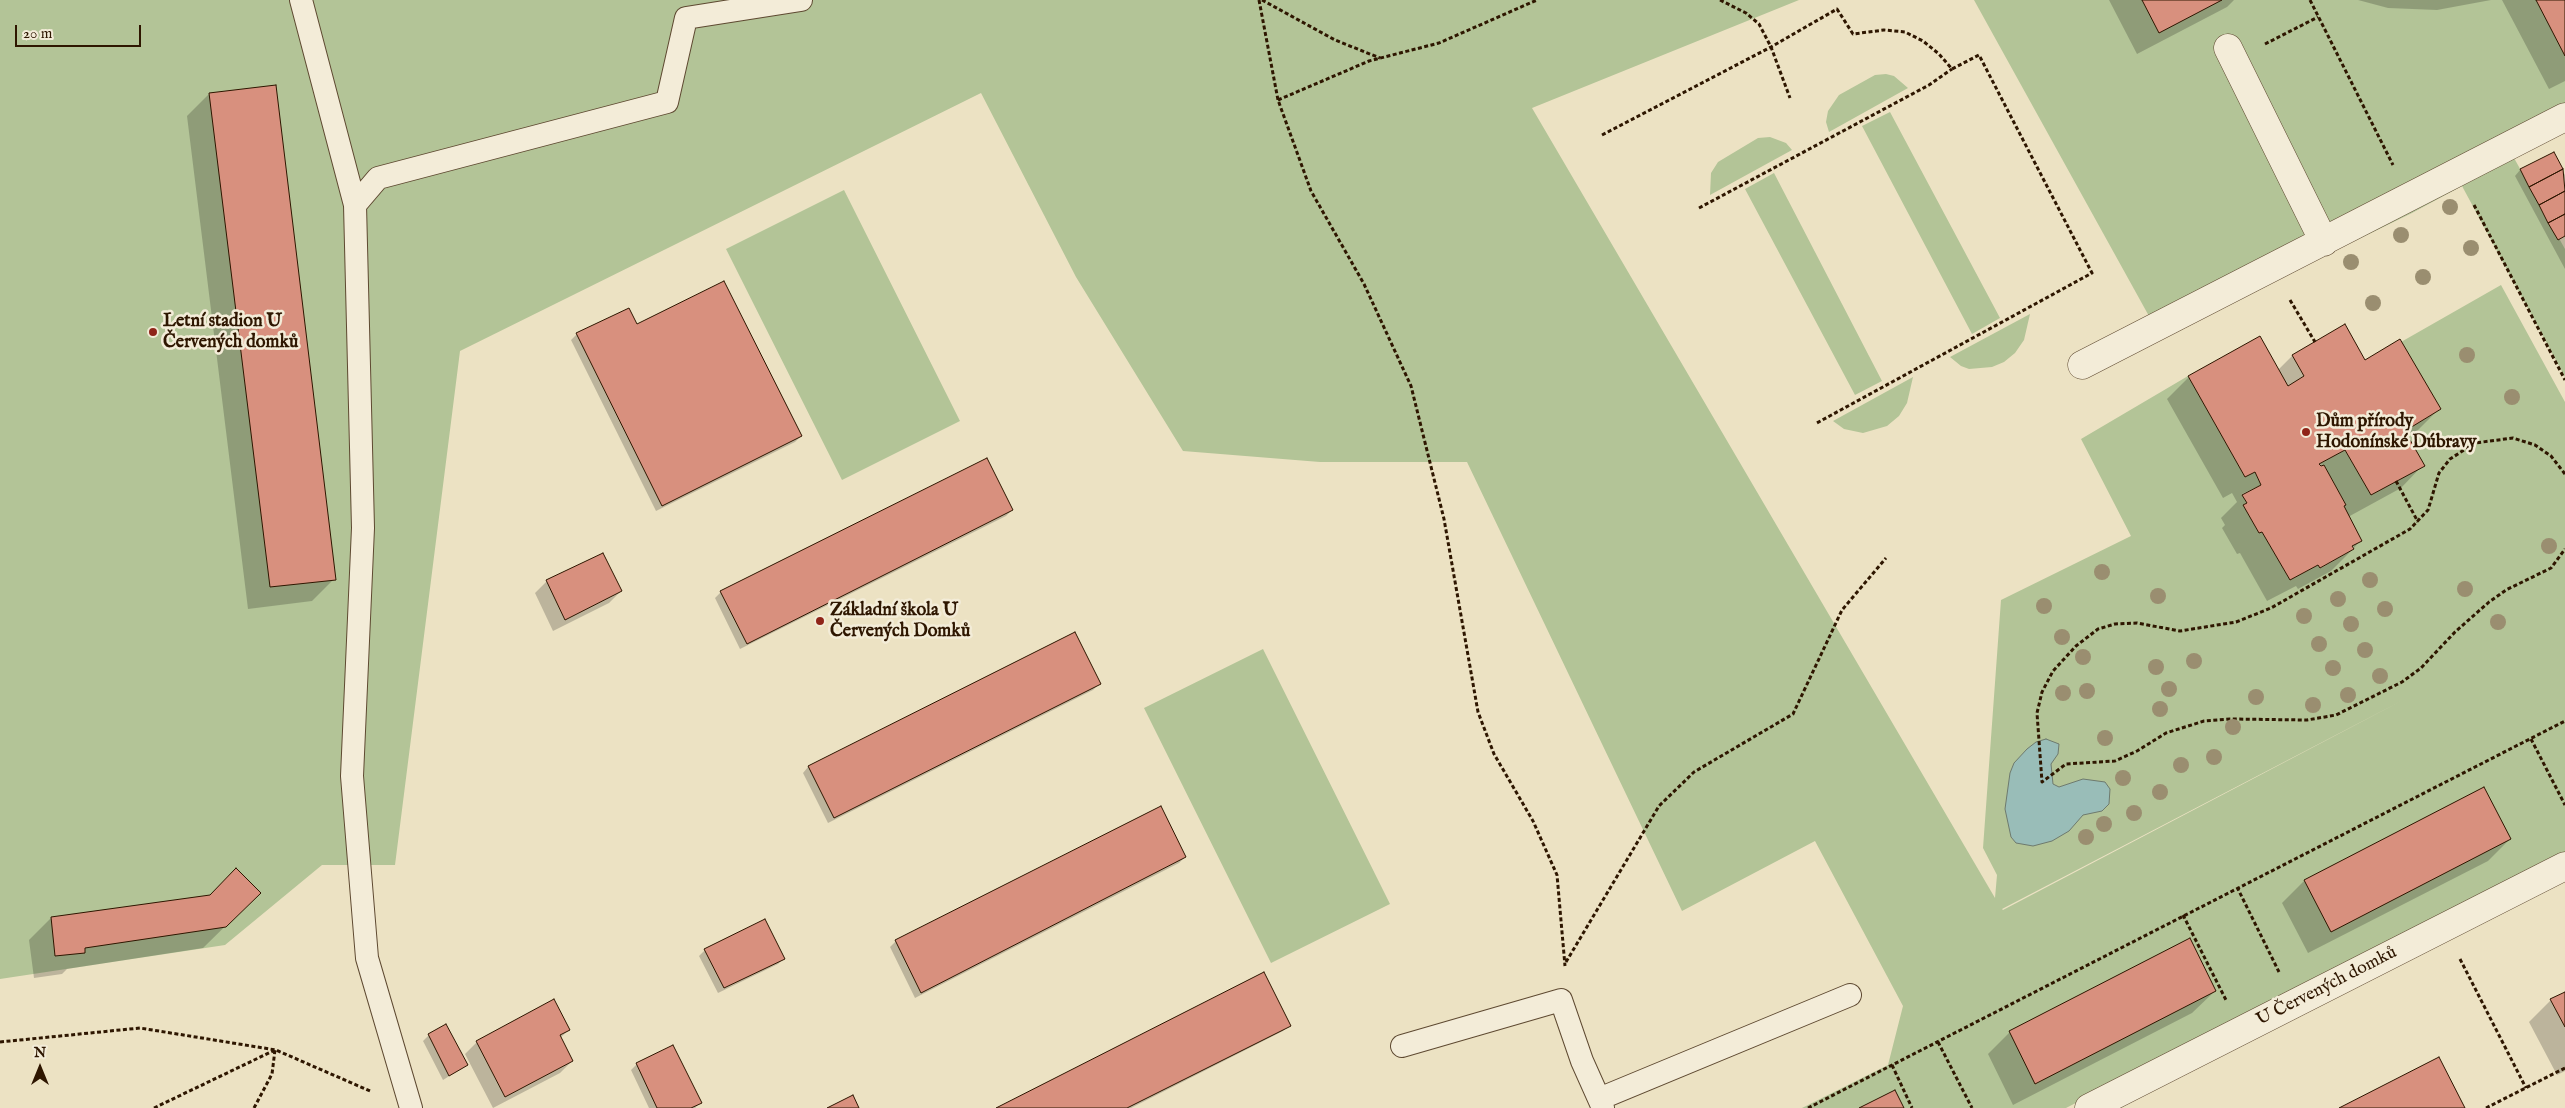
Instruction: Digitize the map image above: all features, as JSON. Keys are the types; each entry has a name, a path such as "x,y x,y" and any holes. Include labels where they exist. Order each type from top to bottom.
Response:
{"street":[{"path":"2230,54 2324,242"},
{"path":"2082,365 2565,117"},
{"name":"U Červených domků","path":"2090,1108 2565,866"}],"lane":[{"path":"301,0 355,205 363,528 352,776 367,958 411,1108"},
{"path":"355,205 378,178 667,102 686,18 801,0"},
{"path":"1402,1046 1562,1000 1582,1061 1601,1103 1850,995"}],"path":[{"path":"1260,0 1335,40 1381,58"},
{"path":"1260,0 1278,100 1311,191 1364,284 1411,386 1444,519 1478,712 1494,754 1533,820 1557,875 1565,962 1562,1000"},
{"path":"1278,100 1369,61 1439,43 1537,0"},
{"path":"1720,0 1746,12 1758,24 1770,47 1790,98"},
{"path":"2310,0 2409,198"},
{"path":"1602,135 1770,47 1837,9 1853,34 1884,30 1904,32 1928,46 1952,70"},
{"path":"2230,54 2318,18"},
{"path":"1699,208 1929,85 1979,55 2092,273 1815,424"},
{"path":"2470,196 2565,380"},
{"path":"2272,269 2315,342"},
{"path":"2565,474 2551,456 2534,445 2513,438 2475,442 2450,459 2440,473 2428,510 2418,522 2364,556 2271,608 2236,622 2180,631 2137,623 2115,624 2098,629 2076,646 2053,671 2042,692 2037,713 2042,782 2066,764 2116,761 2137,751 2166,733 2204,722 2230,719 2307,720 2336,715 2402,682 2421,668 2455,632 2489,602 2506,590 2551,568 2565,549"},
{"path":"2396,481 2418,522"},
{"path":"1565,962 1659,806 1694,772 1793,714 1842,610 1886,558"},
{"path":"1808,1108 2565,721"},
{"path":"2531,739 2565,805"},
{"path":"2237,887 2295,1003"},
{"path":"2183,915 2242,1031"},
{"path":"2444,927 2526,1088"},
{"path":"0,1042 140,1028 276,1050 372,1092"},
{"path":"1938,1042 1972,1108"},
{"path":"154,1108 276,1050"},
{"path":"254,1108 272,1074 276,1050"},
{"path":"1892,1065 1912,1108"},
{"path":"2486,1108 2565,1068"}],"green space":[{"path":"0,0 1799,0 1532,108 1995,898 1997,875 1983,848 2001,600 2131,536 2081,439 2188,376 2245,477 2255,472 2261,485 2242,494 2247,503 2243,505 2259,533 2262,532 2290,580 2318,565 2321,568 2354,549 2344,506 2346,505 2324,465 2319,464 2345,450 2371,495 2424,466 2405,431 2441,409 2401,342 2501,285 2565,402 2565,852 2066,1108 1802,1108 1888,1065 1903,1006 1815,841 1682,911 1467,462 1320,462 1183,451 1076,277 981,93 460,351 395,865 322,865 225,945 0,979","holes":["2405,699 2003,910 2002,909"]},
{"path":"1974,0 2565,0 2565,130 2514,158 2565,249 2565,377 2462,186 2412,213 2160,336"},
{"path":"1886,74 1894,76 1908,88 1829,132 1826,122 1828,111 1839,95 1875,75"},
{"path":"1890,112 2000,318 1972,334 1862,126"},
{"path":"1770,137 1786,143 1792,150 1710,195 1711,173 1718,162 1758,138"},
{"path":"1774,173 1882,381 1855,395 1745,189"},
{"path":"844,190 960,421 842,480 726,249"},
{"path":"2030,314 2024,340 2015,353 2004,362 1992,367 1969,369 1961,366 1950,357"},
{"path":"1913,377 1907,403 1899,416 1887,426 1863,433 1844,429 1833,421"},
{"path":"1263,649 1390,904 1271,963 1144,708"}],"water":[{"path":"2046,739 2059,744 2058,754 2051,764 2053,784 2059,787 2083,779 2105,782 2110,789 2109,804 2102,811 2083,815 2069,831 2052,841 2033,846 2016,843 2011,837 2005,809 2010,773 2014,763 2027,749 2036,742"}],"building":[{"path":"2142,0 2222,0 2159,33"},
{"path":"2536,0 2565,0 2565,56"},
{"path":"276,85 336,580 270,587 209,93"},
{"path":"2554,152 2563,169 2529,187 2520,169"},
{"path":"2563,169 2565,191 2539,205 2529,187"},
{"path":"2565,191 2565,214 2548,223 2539,205"},
{"path":"2565,214 2565,236 2558,240 2548,223"},
{"path":"724,281 802,436 662,506 576,333 629,308 637,324"},
{"path":"2345,324 2365,360 2400,339 2441,409 2405,431 2425,466 2371,495 2345,450 2319,464 2321,466 2324,465 2346,505 2344,506 2362,541 2352,546 2354,549 2320,568 2318,565 2290,580 2262,532 2259,533 2243,505 2247,503 2242,495 2261,485 2255,472 2245,477 2188,376 2260,336 2288,386 2304,376 2292,355"},
{"path":"987,458 1013,510 747,644 720,591"},
{"path":"603,553 622,591 565,620 546,580"},
{"path":"1075,632 1101,684 834,818 808,766"},
{"path":"2484,787 2511,839 2331,932 2304,880"},
{"path":"1161,806 1186,857 921,993 895,940"},
{"path":"236,868 261,893 226,927 85,948 85,953 55,956 51,917 210,895"},
{"path":"765,919 785,959 724,988 704,949"},
{"path":"2190,938 2216,991 2035,1084 2009,1031"},
{"path":"1264,972 1291,1026 1127,1108 996,1108"},
{"path":"2565,992 2565,1027 2550,999"},
{"path":"554,999 570,1030 560,1035 573,1061 505,1097 476,1041"},
{"path":"446,1024 468,1065 449,1076 428,1034"},
{"path":"673,1045 702,1103 691,1108 657,1108 636,1063"},
{"path":"2439,1057 2465,1108 2339,1108"},
{"path":"1895,1090 1904,1108 1859,1108"},
{"path":"853,1095 859,1108 827,1108"}],"place":[{"name":"Letní stadion U Červených domků","path":"153,332"},
{"name":"Dům přírody Hodonínské Dúbravy","path":"2306,432"},
{"name":"Základní škola U Červených Domků","path":"820,621"}]}
